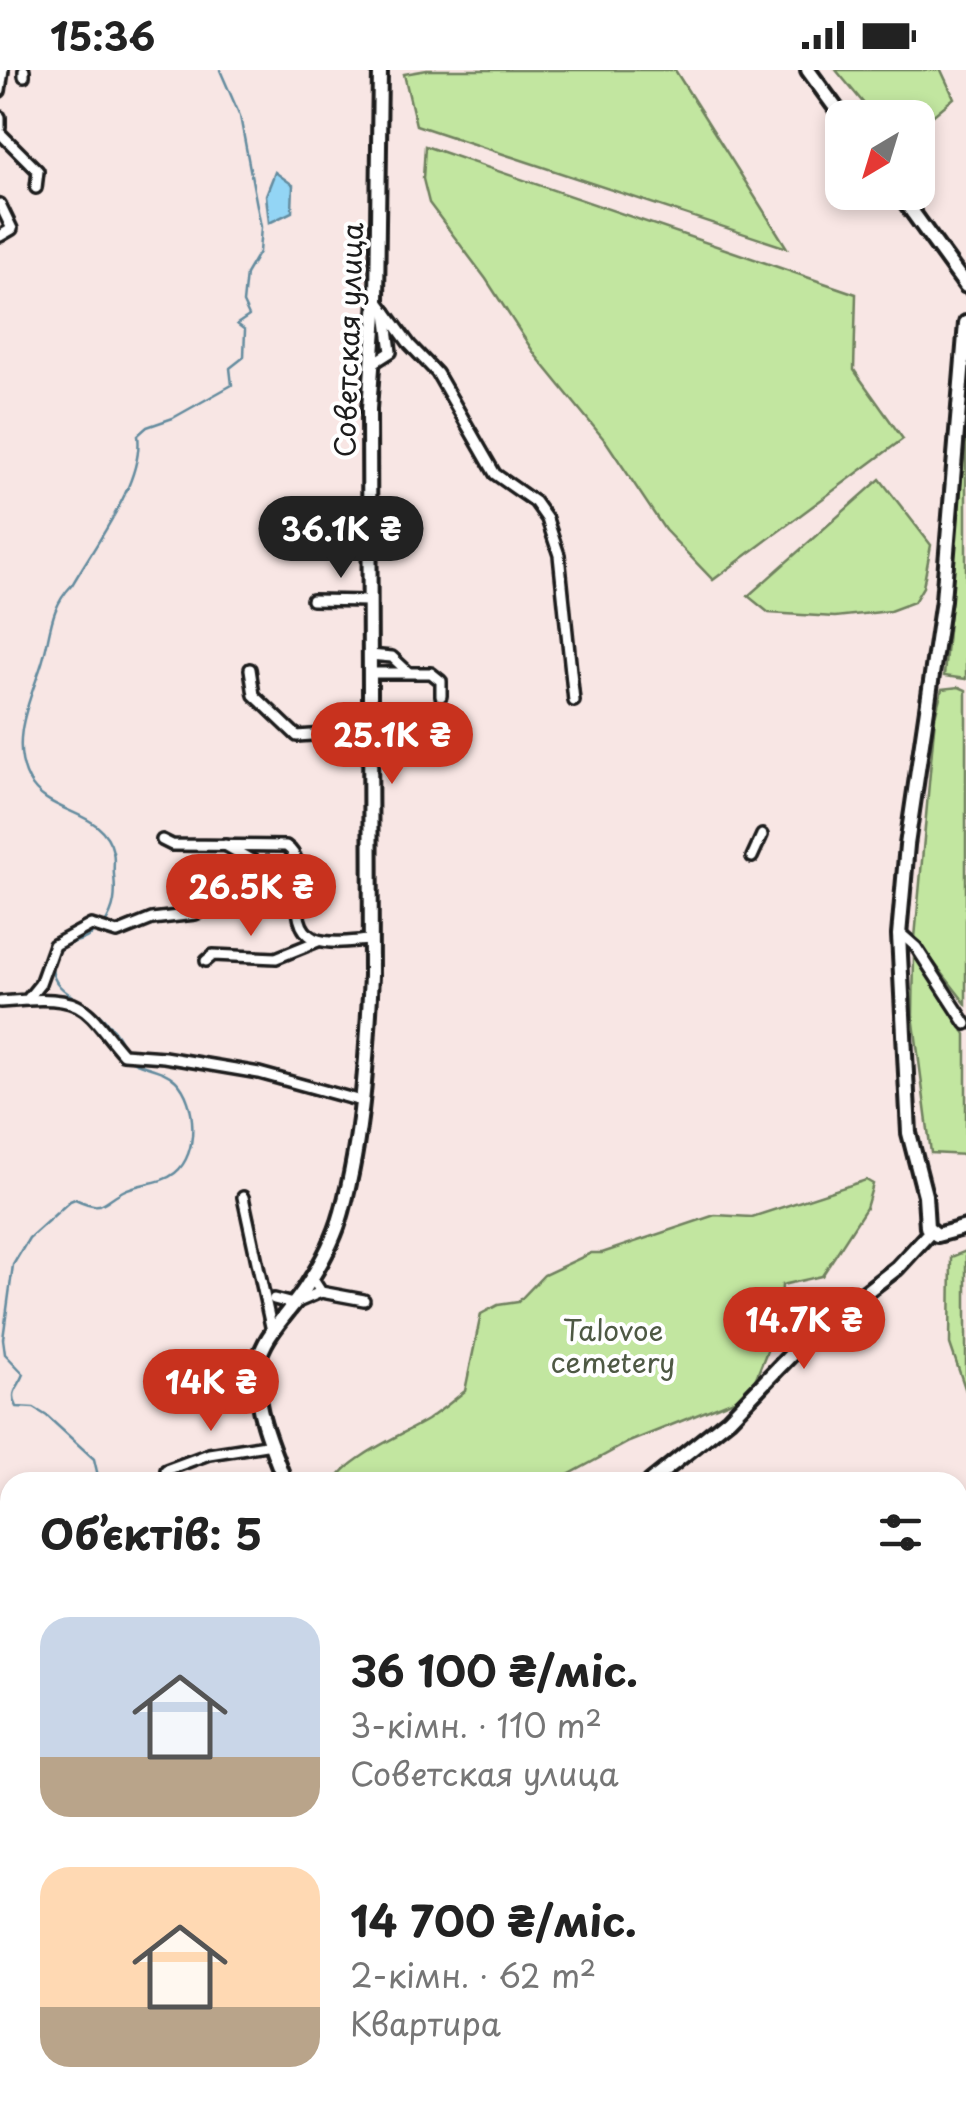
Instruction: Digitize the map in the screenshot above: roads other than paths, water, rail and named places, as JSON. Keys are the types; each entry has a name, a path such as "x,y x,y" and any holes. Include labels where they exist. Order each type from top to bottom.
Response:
{"main road":[{"name":"Советская улица","path":"282,1472 259,1404 259,1356 272,1330 312,1278 342,1212 368,1039 369,409 382,304 380,70"},
{"path":"808,70 829,100"},
{"path":"911,210 966,286"},
{"path":"966,323 943,600 907,845 899,932 909,1133 925,1194 927,1227 946,1234 966,1227"},
{"path":"663,1472 729,1420 808,1337 897,1268 930,1231"}],"street":[{"path":"0,91 3,70"},
{"path":"0,117 0,130 38,171 36,188"},
{"path":"0,204 12,229 0,236"},
{"path":"382,304 407,340 438,373 496,474 535,502 547,518 559,555 574,702"},
{"path":"372,364 391,352 382,304"},
{"path":"391,344 407,340"},
{"path":"312,600 369,602"},
{"path":"369,656 392,658 408,672"},
{"path":"250,669 254,695 297,736 370,731"},
{"path":"369,673 437,675 441,696"},
{"path":"752,857 762,835"},
{"path":"162,840 172,845 286,846 294,851 301,922 308,934 318,940"},
{"path":"221,844 260,865 299,899"},
{"path":"27,1000 40,984 54,945 84,928 127,932 152,919 195,914 262,894 277,892 299,899"},
{"path":"899,932 916,947 966,1024"},
{"path":"206,961 213,955 276,958 318,940 370,940"},
{"path":"0,1002 69,1000 94,1018 126,1053 259,1073 361,1101"},
{"path":"243,1196 272,1330"},
{"path":"312,1278 320,1292"},
{"path":"266,1308 290,1308 320,1292 364,1300"},
{"path":"274,1298 290,1308"},
{"path":"166,1470 209,1454 272,1444"}],"water":[{"path":"275,172 293,185 292,212 269,223 266,195"}],"waterway":[{"path":"104,925 115,895 114,855 108,838 87,819 37,792 24,766 21,738 54,614 126,492 134,472 138,435 232,385 230,368 244,357 245,330 237,324 249,316 243,303 246,274 259,252 261,227 240,116 220,70"},
{"path":"95,931 60,949 53,961 53,972 60,987 110,1026 125,1051"},
{"path":"97,1472 94,1459 47,1416 34,1408 17,1407 14,1393 24,1374 5,1354 3,1339 13,1265 29,1238 70,1201 101,1204 129,1188 169,1177 188,1154 191,1114 183,1090 165,1073 128,1059"}],"park label":[{"name":"Talovoe cemetery","path":"613,1347"}]}
